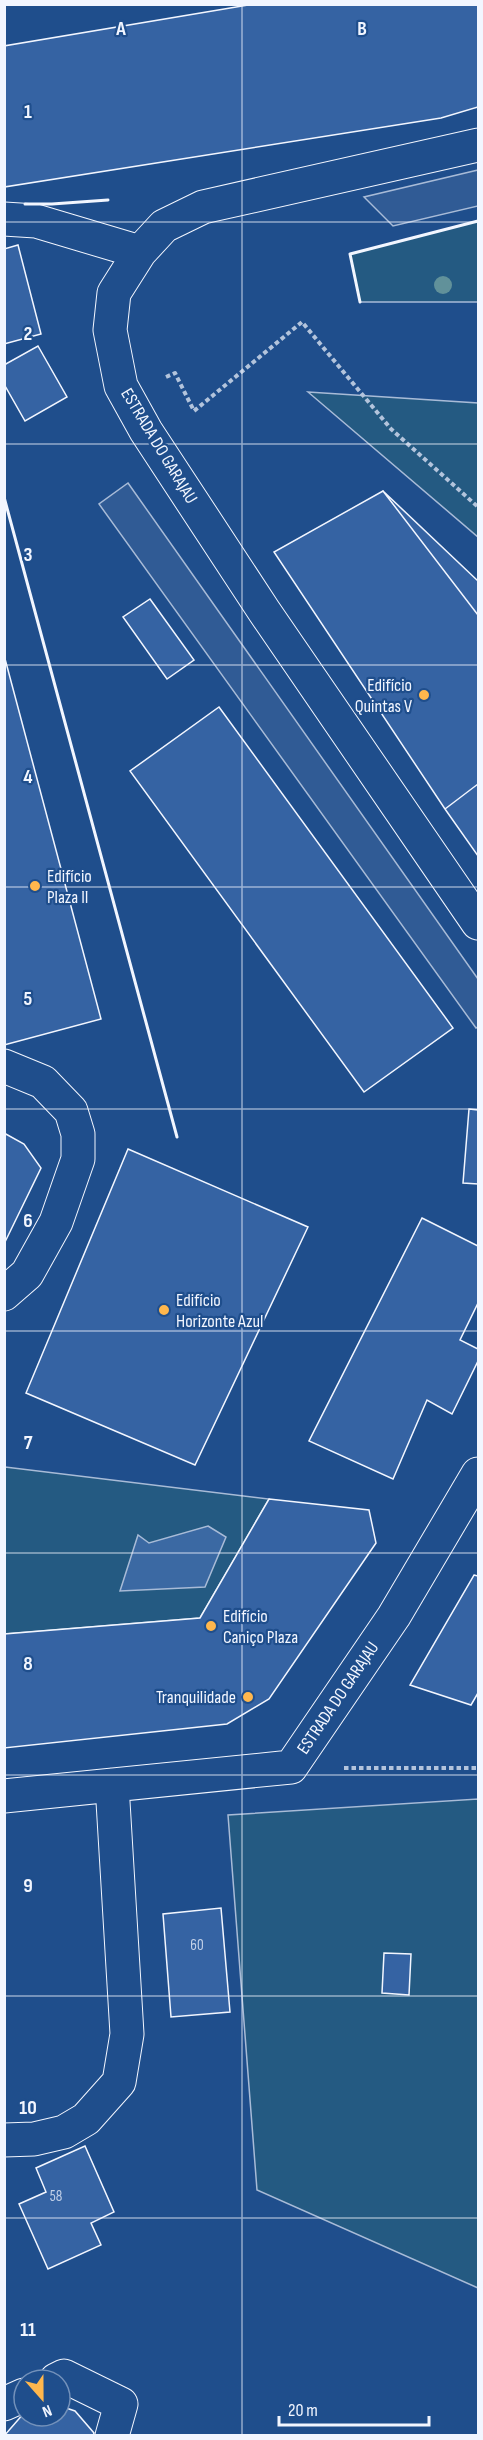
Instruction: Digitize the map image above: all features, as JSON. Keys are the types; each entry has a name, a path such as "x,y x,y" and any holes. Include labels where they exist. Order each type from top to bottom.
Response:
{"street":[{"name":"ESTRADA DO GARAJAU","path":"478,145 203,207 164,226 140,252 114,293 110,330 121,386 146,431 257,601 478,923"},
{"path":"4,219 36,221 140,252"},
{"path":"4,1066 43,1082 71,1111 78,1134 78,1159 56,1222 27,1274 4,1294"},
{"name":"ESTRADA DO GARAJAU","path":"4,1796 291,1767 394,1616 478,1474"},
{"path":"4,2140 34,2139 64,2132 86,2119 119,2082 127,2034 112,1785"},
{"path":"72,2380 121,2404 112,2436"}],"path":[{"path":"158,381 175,373 194,411 302,322 391,429 478,507"},
{"path":"291,1767 478,1768"}],"shaded area":[{"path":"478,170 478,206 393,226 364,197"},
{"path":"478,221 478,302 360,302 350,254"},
{"path":"308,392 478,403 478,537"},
{"path":"128,483 478,979 478,1027 476,1028 99,504"},
{"path":"5,1467 269,1499 200,1618 5,1634"},
{"path":"208,1526 226,1537 205,1587 120,1591 138,1535 149,1543"},
{"path":"478,1799 478,2288 257,2190 228,1815"}],"building":[{"path":"254,4 478,4 478,107 441,118 4,187 4,46"},
{"path":"18,245 41,334 4,344 4,249"},
{"path":"38,346 67,397 25,421 4,384 4,365"},
{"name":"Edifício Quintas V","path":"383,491 478,615 478,784 445,809 274,552"},
{"name":"Edifício Quintas V","path":"383,491 478,581 478,856 274,552"},
{"path":"150,599 194,660 167,679 123,617"},
{"name":"Edifício Plaza II","path":"4,655 101,1019 4,1045"},
{"path":"219,707 453,1028 364,1092 130,771"},
{"path":"469,1109 478,1110 478,1184 463,1183"},
{"path":"4,1133 24,1144 41,1168 4,1244"},
{"name":"Edifício Horizonte Azul","path":"128,1149 308,1227 195,1465 26,1393"},
{"path":"422,1218 478,1246 478,1303 460,1340 478,1349 478,1361 452,1414 427,1400 393,1479 309,1441"},
{"name":"Edifício Caniço Plaza","path":"269,1499 369,1510 376,1543 269,1699 227,1724 4,1748 4,1634 200,1618"},
{"path":"474,1575 478,1576 478,1693 471,1705 410,1685"},
{"path":"221,1908 230,2012 171,2017 163,1914"},
{"path":"384,1953 411,1954 409,1995 382,1993"},
{"path":"85,2146 114,2212 91,2223 101,2245 48,2269 19,2204 46,2192 36,2168"},
{"path":"72,2410 94,2433 93,2436 4,2436 12,2427 72,2428"}],"wall":[{"path":"25,204 108,200"},
{"path":"360,302 350,254 478,221"},
{"path":"4,497 177,1137"}],"place":[{"name":"Edifício Quintas V","path":"424,695"},
{"name":"Edifício Plaza II","path":"35,886"},
{"name":"Edifício Horizonte Azul","path":"164,1310"},
{"name":"Edifício Caniço Plaza","path":"211,1626"},
{"name":"Tranquilidade","path":"248,1697"}]}
